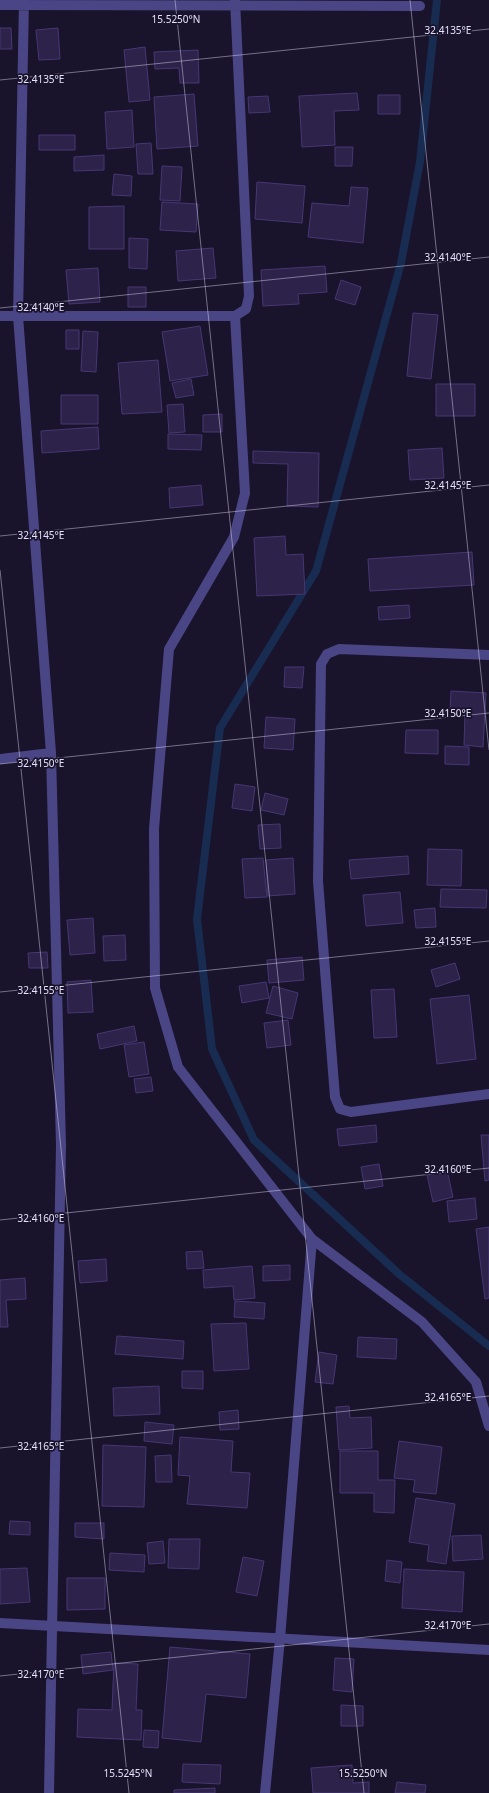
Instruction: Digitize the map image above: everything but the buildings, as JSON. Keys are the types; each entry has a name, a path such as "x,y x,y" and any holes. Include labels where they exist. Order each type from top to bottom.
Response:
{"street":[{"path":"24,3 18,316 51,753 61,1145 49,1793"},
{"path":"0,5 24,3 235,3 420,6"},
{"path":"0,316 235,316 246,308 249,296 235,3"},
{"path":"235,316 245,493 234,537 169,649 154,829 155,988 178,1067 312,1239 422,1322 476,1382 489,1426"},
{"path":"489,655 339,649 327,654 321,664 318,873 335,1097 340,1108 351,1112 489,1094"},
{"path":"0,759 51,753"},
{"path":"265,1793 280,1639 312,1239"},
{"path":"0,1623 489,1650"}],"waterway":[{"path":"437,0 420,162 401,263 316,571 220,728 197,919 212,1049 254,1140 399,1274 489,1346"}]}
